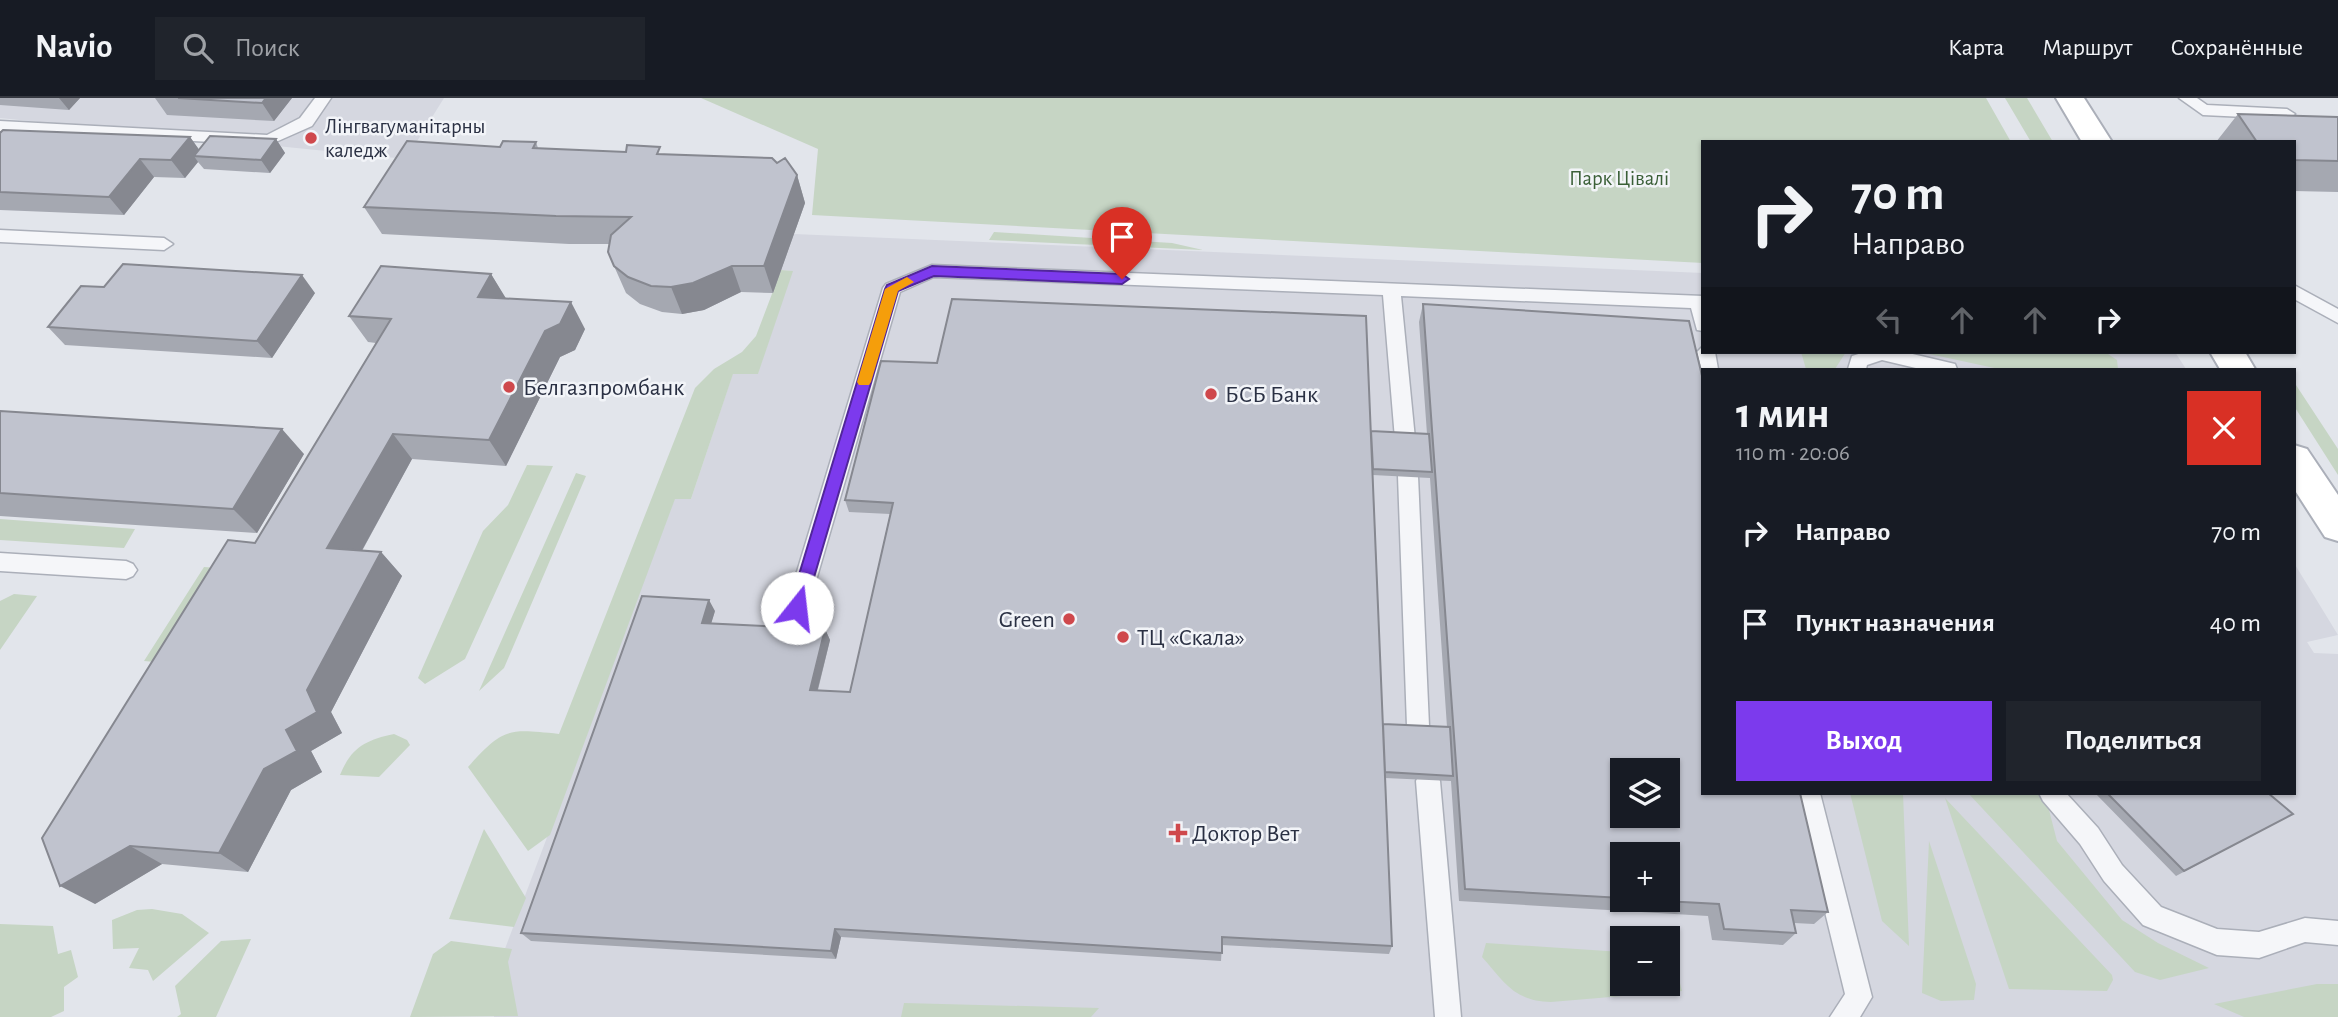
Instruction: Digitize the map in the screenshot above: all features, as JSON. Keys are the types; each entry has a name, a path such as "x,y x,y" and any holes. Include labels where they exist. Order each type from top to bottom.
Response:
{"main road":[{"path":"2070,98 2096,140"},
{"path":"2296,462 2334,513"}],"lane":[{"path":"0,126 269,140 306,122 323,98"},
{"path":"2187,98 2203,110 2287,114"},
{"path":"0,236 164,244"},
{"path":"797,608 892,289 932,271 1701,302"},
{"path":"1392,291 1405,439"},
{"path":"2296,292 2338,317"},
{"path":"1857,368 1859,361 1878,354"},
{"path":"1885,354 1944,368"},
{"path":"1408,476 1418,726"},
{"path":"0,562 126,570"},
{"path":"1428,781 1448,1017"},
{"path":"1808,795 1859,997 1843,1017"},
{"path":"2053,795 2089,836 2113,873 2152,916 2217,943 2259,945 2305,930 2338,933"}],"shaded area":[{"name":"Лінгвагуманітарны каледж","path":"0,98 444,98 406,159 0,118"},
{"path":"794,234 1701,273 1701,354 2176,354 2185,368 1701,368 1701,795 2296,795 2296,566 2338,635 2307,642 2314,653 2338,654 2338,1017 494,1017 494,978 675,498 691,499 733,373 758,373 792,271 781,270"}],"green space":[{"name":"Парк Цівалі","path":"701,98 1986,98 2010,140 1701,140 1701,263 812,215 818,149"},
{"path":"2005,98 2027,98 2052,140 2030,140"},
{"path":"994,232 1172,243 1203,250 989,240"},
{"path":"781,270 793,271 758,374 733,374 691,499 675,499 550,835 528,851 468,767 490,744 508,734 528,731 559,734 695,388 714,369 742,352 756,336"},
{"path":"1802,354 1845,354 1836,368 1806,368"},
{"path":"1929,354 2108,354 2117,360 2118,368 1994,368"},
{"path":"2296,385 2338,449 2338,475 2296,409"},
{"path":"527,465 553,466 465,659 425,684 418,678 483,531 508,505"},
{"path":"576,473 586,476 504,668 479,691"},
{"path":"0,519 135,529 124,548 0,540"},
{"path":"204,567 247,570 188,665 144,661"},
{"path":"14,594 37,596 0,650 0,601"},
{"path":"394,734 407,740 410,745 379,777 340,775 349,758 360,747 367,742"},
{"path":"1850,795 1903,795 1909,946 1882,921"},
{"path":"1970,795 2039,795 2048,806 2057,841 2122,920 2158,943 2209,968 2160,980 2135,972"},
{"path":"1945,798 2112,975 2113,980 2107,991 2009,989"},
{"path":"484,829 526,898 514,927 449,919"},
{"path":"1929,841 1976,984 1974,1000 1941,1001 1922,993"},
{"path":"152,909 182,914 209,933 153,981 148,970 129,968 139,948 113,949 112,920 137,910"},
{"path":"0,924 53,926 58,954 71,950 78,977 64,987 64,1011 51,1017 0,1017"},
{"path":"251,939 216,1017 177,1017 181,1014 175,986 221,941"},
{"path":"451,941 512,949 508,962 518,1016 410,1017 433,954"},
{"path":"1486,943 1610,951 1610,996 1622,996 1538,1001 1511,989 1482,957"},
{"path":"2317,984 2338,984 2338,1017 2244,1017 2214,1004"},
{"path":"904,1003 1099,1008 1091,1017 901,1017"}],"building":[{"path":"178,98 266,98 262,103"},
{"path":"2238,114 2338,117 2338,161 2296,160 2296,140 2256,140"},
{"path":"3,130 190,137 171,160 140,159 109,197 0,192 0,133"},
{"path":"210,136 276,139 261,160 194,156"},
{"path":"407,141 500,147 503,141 536,142 533,148 626,152 627,145 660,147 657,154 772,158 777,163 785,158 797,175 764,266 732,266 693,283 671,287 651,286 628,277 614,266 608,252 611,235 631,217 364,207"},
{"path":"123,264 302,275 257,341 48,327 81,286 104,287"},
{"path":"381,266 491,274 478,297 571,302 560,324 545,331 489,440 393,434 327,548 381,552 307,690 317,712 286,730 297,751 264,769 219,853 130,846 60,886 42,838 228,540 255,543 391,319 349,316"},
{"name":"ТЦ «Скала»","path":"952,299 1366,316 1392,946 1222,937 1222,953 835,929 831,951 521,933 642,596 709,600 702,623 825,629 810,690 850,692 893,503 845,500 881,361 937,363"},
{"path":"1423,304 1689,321 1701,372 1701,795 1800,795 1828,912 1791,910 1796,933 1724,929 1719,904 1680,902 1680,842 1610,842 1610,897 1465,889"},
{"path":"0,411 282,429 233,509 0,493"},
{"path":"1371,431 1429,434 1432,472 1373,469"},
{"path":"1383,724 1450,727 1453,776 1385,772"},
{"path":"2109,795 2270,795 2293,814 2184,871"}],"slow traffic":[{"path":"864,382 892,289 907,282"}],"place":[{"name":"Лінгвагуманітарны каледж","path":"311,138"},
{"name":"Белгазпромбанк","path":"509,387"},
{"name":"БСБ Банк","path":"1211,394"},
{"name":"Green","path":"1069,619"},
{"name":"ТЦ «Скала»","path":"1123,637"},
{"name":"Доктор Вет","path":"1178,833"}],"route":[{"path":"797,608 892,289 932,271 1122,279"}]}
